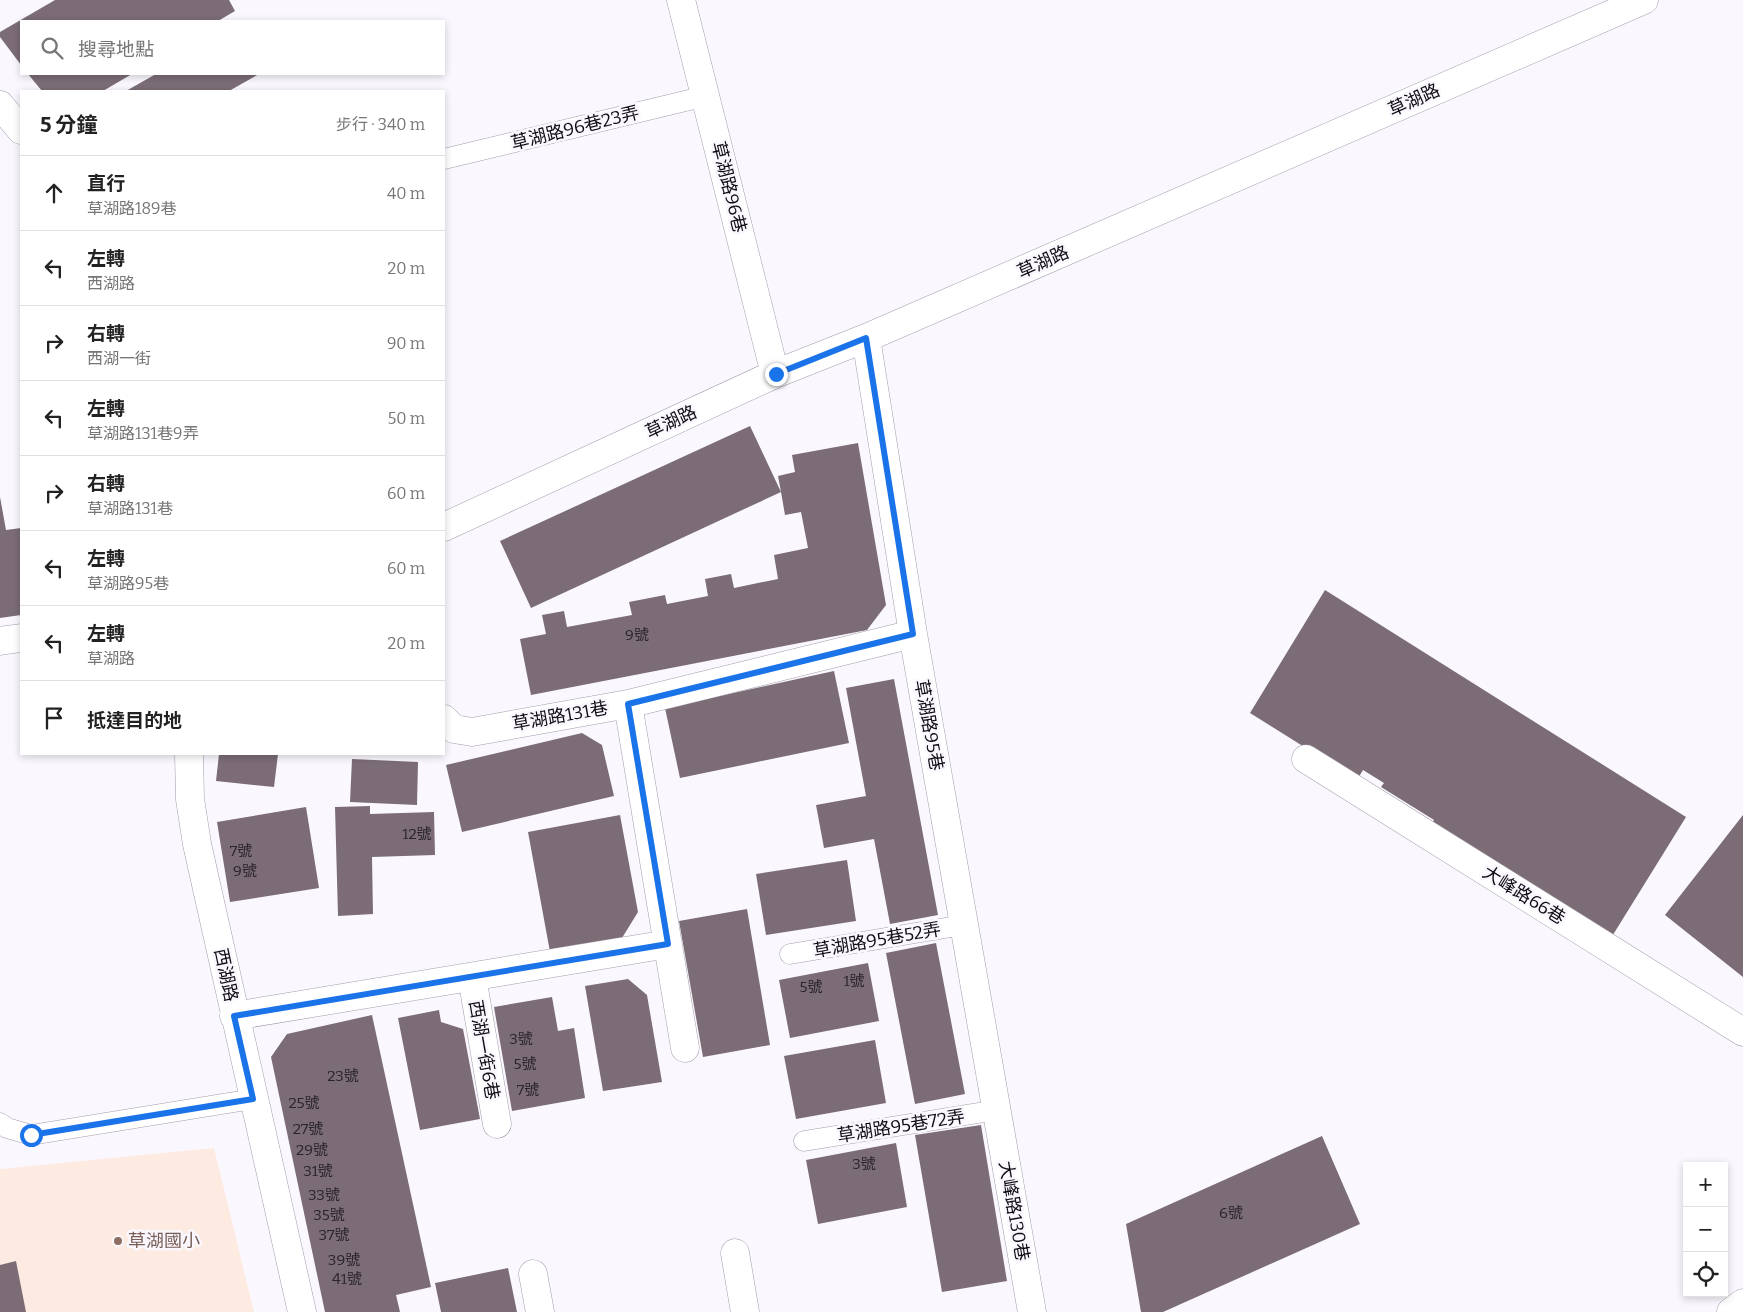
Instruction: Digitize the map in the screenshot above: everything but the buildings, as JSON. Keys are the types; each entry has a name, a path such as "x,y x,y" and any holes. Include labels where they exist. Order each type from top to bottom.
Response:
{"street":[{"name":"草湖路96巷","path":"681,0 776,374"},
{"name":"草湖路","path":"445,528 776,374 866,338 1644,0"},
{"path":"0,105 20,129"},
{"name":"草湖路95巷","path":"866,338 913,634 997,1110"},
{"name":"草湖路131巷","path":"445,721 454,729 472,732 628,704 913,634"},
{"path":"0,641 20,638"},
{"path":"628,704 685,1048"},
{"name":"西湖路","path":"189,755 190,799 197,844 234,1016 302,1312"},
{"name":"大峰路66巷","path":"1306,759 1743,1032"},
{"path":"234,1016 668,944"},
{"name":"西湖一街6巷","path":"472,977 497,1124"},
{"name":"大峰路130巷","path":"997,1110 1032,1312"},
{"path":"735,1253 745,1312"},
{"path":"533,1274 540,1312"},
{"path":"1731,1312 1743,1303"}],"lane":[{"name":"草湖路96巷23弄","path":"445,159 706,96"},
{"name":"草湖路95巷52弄","path":"790,954 964,925"},
{"path":"0,1123 7,1128 31,1135 253,1099"},
{"name":"草湖路95巷72弄","path":"804,1141 997,1110"}],"shaded area":[{"name":"草湖國小","path":"214,1148 254,1312 0,1312 0,1169"}],"place":[{"name":"草湖國小","path":"118,1241"}],"route":[{"path":"31,1135 253,1099 234,1016 668,944 628,704 913,634 866,338 776,374"}]}
